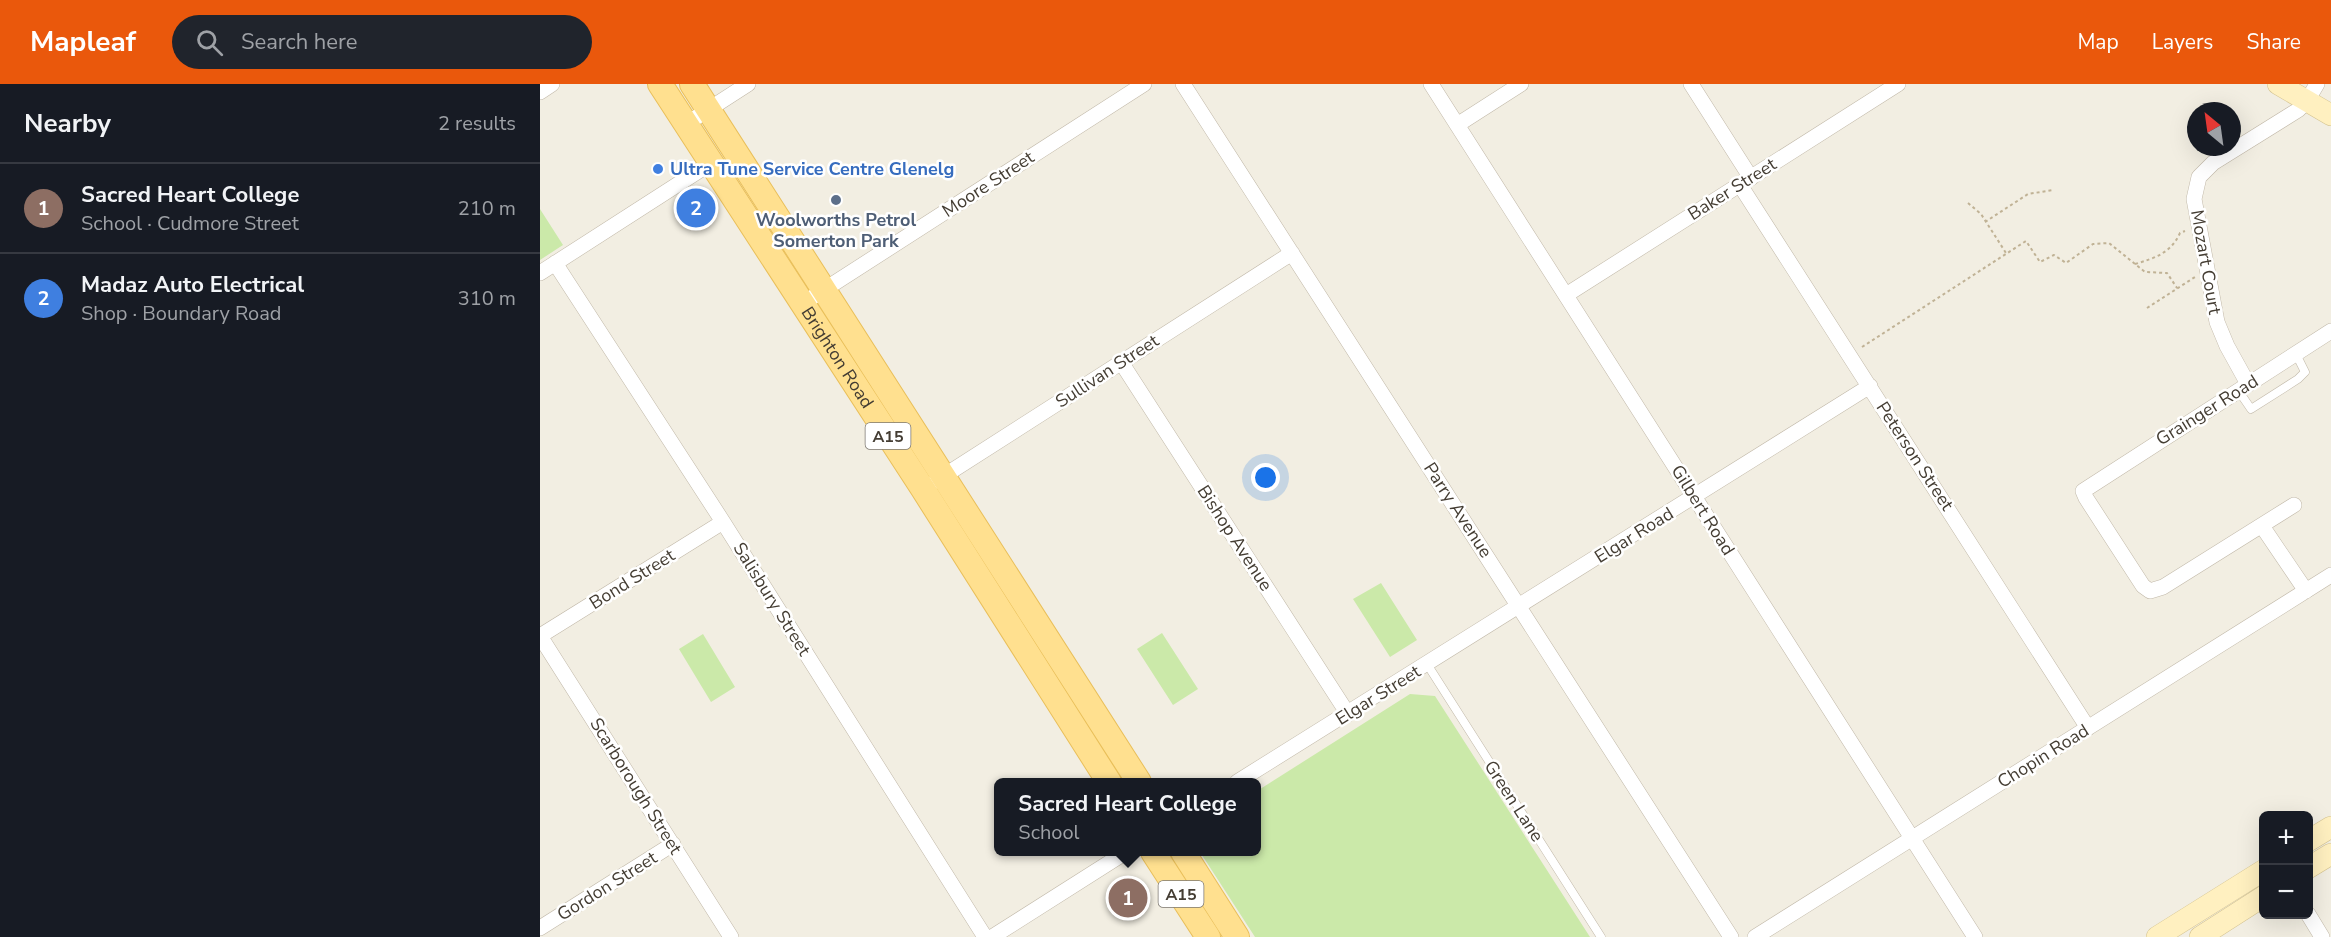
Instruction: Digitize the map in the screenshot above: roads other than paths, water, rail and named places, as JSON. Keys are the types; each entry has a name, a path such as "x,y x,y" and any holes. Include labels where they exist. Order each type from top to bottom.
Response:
{"main road":[{"name":"Brighton Road","path":"660,84 923,489 1106,778"},
{"name":"Brighton Road","path":"692,84 1136,778"},
{"path":"2278,84 2312,93 2331,115"},
{"path":"2313,838 2331,827"},
{"path":"2313,865 2331,854"},
{"name":"A15","path":"1156,856 1208,937"},
{"name":"A15","path":"1186,856 1238,937"},
{"path":"2157,937 2259,873"},
{"path":"2199,937 2259,899"}],"street":[{"path":"540,92 552,84"},
{"path":"686,124 748,84"},
{"name":"Moore Street","path":"802,304 1144,84"},
{"name":"Parry Avenue","path":"1183,84 1731,937"},
{"name":"Gilbert Road","path":"1431,84 1975,937"},
{"path":"1457,125 1521,84"},
{"name":"Peterson Street","path":"1691,84 1745,181 1850,355 2088,728"},
{"name":"Baker Street","path":"1566,295 1898,84"},
{"name":"Mozart Court","path":"2243,387 2217,322 2194,199 2199,177 2213,163 2298,110 2312,93"},
{"path":"540,273 711,163"},
{"name":"Sullivan Street","path":"923,489 1292,253"},
{"name":"Salisbury Street","path":"555,263 723,522 985,937"},
{"name":"Grainger Road","path":"2262,526 2163,586 2150,591 2143,586 2086,498 2084,488 2331,332"},
{"name":"Bishop Avenue","path":"1121,362 1348,714"},
{"name":"Elgar Road","path":"1520,607 1870,386"},
{"path":"2294,505 2262,526 2306,591"},
{"name":"Bond Street","path":"542,644 723,522"},
{"name":"Chopin Road","path":"1755,937 2331,575"},
{"name":"Elgar Street","path":"1245,778 1520,607"},
{"name":"Scarborough Street","path":"542,644 731,937"},
{"name":"Gordon Street","path":"540,928 673,844"},
{"path":"992,937 1120,856"},
{"path":"2311,919 2322,937"}],"lane":[{"path":"2243,387 2251,409 2298,379 2305,372 2296,354"},
{"name":"Green Lane","path":"1427,664 1601,937"}],"place":[{"name":"Ultra Tune Service Centre Glenelg","path":"658,169"},
{"name":"Woolworths Petrol Somerton Park","path":"836,200"},
{"name":"Madaz Auto Electrical","path":"696,208"},
{"name":"Sacred Heart College","path":"1128,898"}]}
